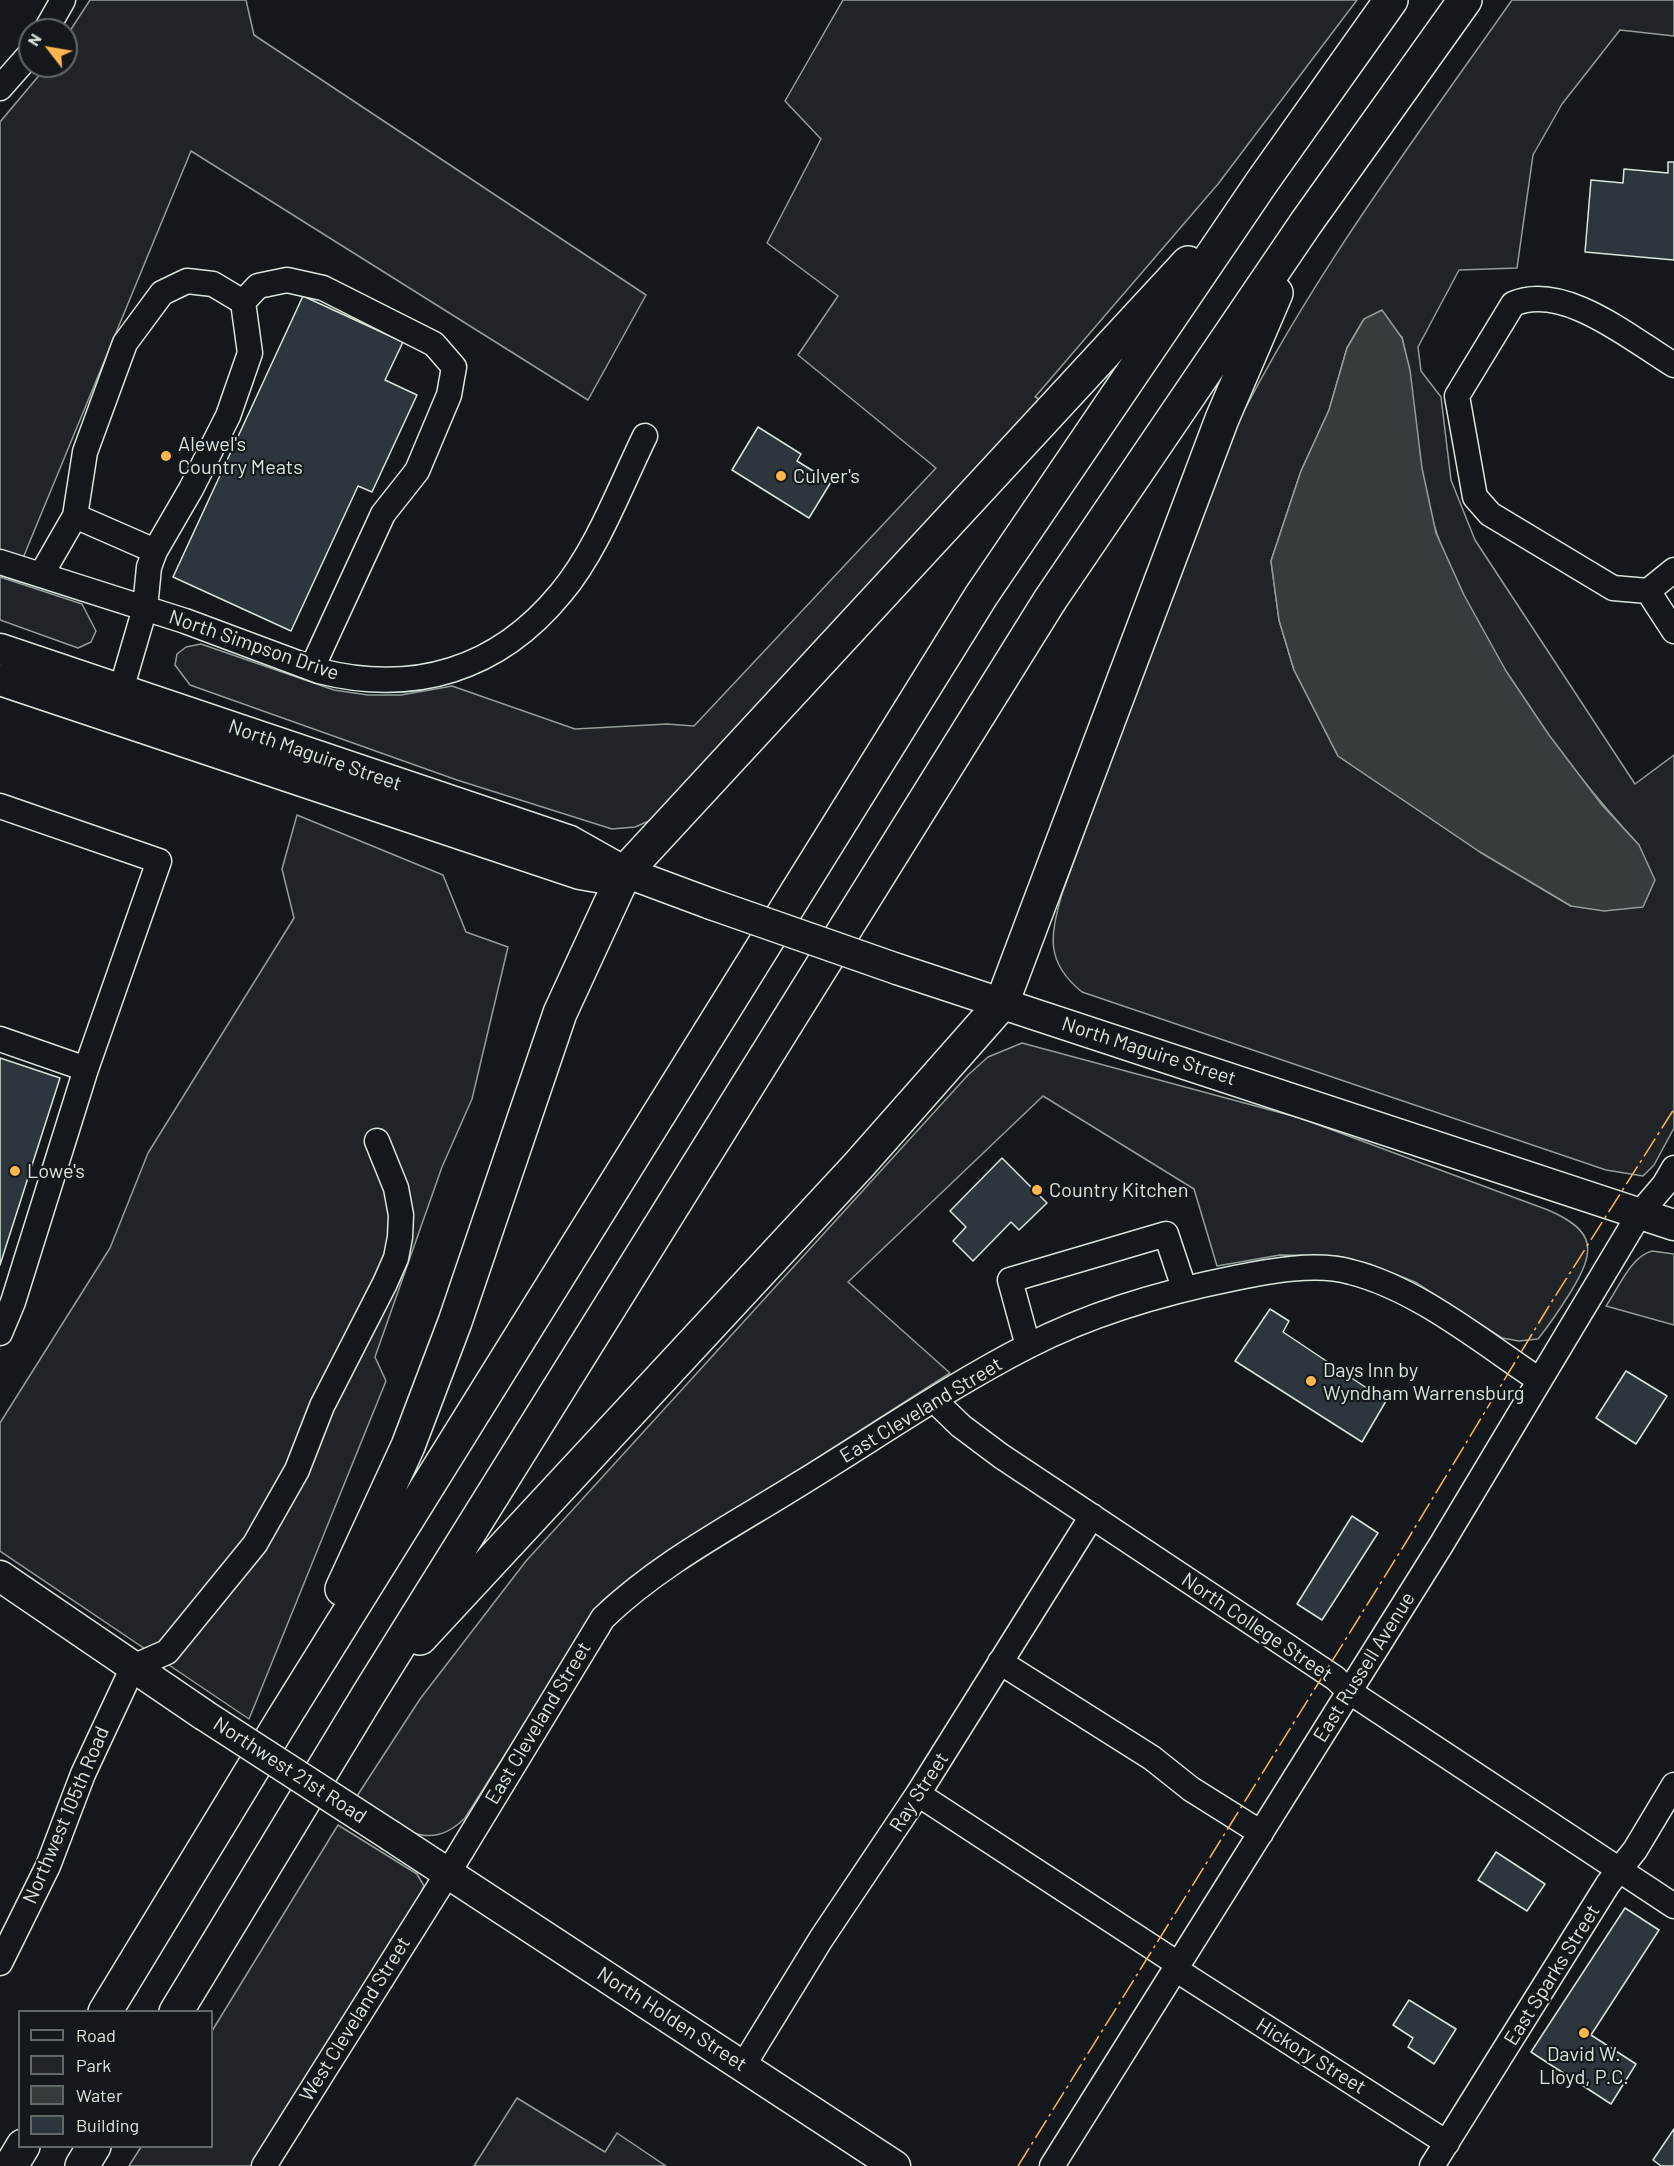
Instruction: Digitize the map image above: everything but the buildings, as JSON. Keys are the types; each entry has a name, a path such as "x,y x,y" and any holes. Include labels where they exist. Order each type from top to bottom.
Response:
{"highway":[{"path":"106,2010 283,1719 981,596 1262,182 1391,0"},
{"path":"177,2010 370,1692 1050,600 1306,223 1465,0"},
{"path":"283,1719 408,1446 455,1322 560,1013 625,872 1262,182"},
{"path":"370,1692 858,1166 1002,1003 1222,419 1306,223"},
{"path":"11,2166 22,2148"},
{"path":"82,2166 93,2148"}],"main road":[{"name":"North Maguire Street","path":"0,649 570,841 625,872 897,969 1674,1225"},
{"name":"North Maguire Street","path":"0,680 579,874 597,877 625,872"},
{"path":"0,1576 133,1667"},
{"name":"Northwest 21st Road","path":"133,1667 448,1872"},
{"name":"North Holden Street","path":"448,1872 895,2166"}],"street":[{"path":"53,18 63,0"},
{"path":"0,88 18,68"},
{"path":"243,302 258,286 287,280 323,288 434,344 454,367 449,395 417,471 383,514 312,668"},
{"path":"41,575 75,516 85,453 125,343 162,293 187,281 213,284 243,302"},
{"path":"1674,365 1576,305 1528,297 1513,304 1457,396 1475,497 1490,514 1613,588 1648,591 1674,570"},
{"path":"121,690 145,608 149,567 155,551 191,489 228,416 250,353 243,302"},
{"name":"North Simpson Drive","path":"0,562 145,608 342,677 410,680 442,675 508,644 561,594 578,569 645,436"},
{"path":"75,516 155,551"},
{"path":"1648,591 1674,632"},
{"path":"0,806 159,861 86,1069 13,1302 0,1333"},
{"path":"0,1039 86,1069"},
{"path":"133,1667 167,1652 255,1544 297,1470 322,1406 385,1283 396,1258 401,1215 396,1188 377,1141"},
{"name":"East Russell Avenue","path":"1052,2166 1350,1692 1640,1213 1664,1185 1674,1168"},
{"path":"1028,1346 1010,1281 1166,1234 1184,1288"},
{"name":"East Cleveland Street","path":"448,1872 582,1649 609,1612 679,1559 934,1400 1028,1346 1066,1328 1184,1288 1283,1268 1349,1271 1404,1292 1539,1380"},
{"name":"North College Street","path":"934,1400 961,1425 1001,1456 1335,1678 1350,1692 1674,1906"},
{"name":"Ray Street","path":"743,2066 821,1939 918,1794 1092,1516"},
{"path":"1000,1662 1152,1758 1191,1789 1261,1833"},
{"name":"Northwest 105th Road","path":"0,1963 48,1866 83,1774 133,1667"},
{"name":"East Sparks Street","path":"1432,2166 1608,1884 1674,1785"},
{"name":"Hickory Street","path":"918,1794 1447,2143"},
{"name":"West Cleveland Street","path":"264,2166 448,1872"}],"green space":[{"path":"90,0 246,0 254,35 646,295 588,400 191,151 23,558 0,550 0,122 37,78 78,78 78,18"},
{"path":"843,0 1357,0 1218,184 1035,397 1044,401 826,638 649,821 635,827 612,829 457,780 190,685 175,665 177,654 186,647 201,644 334,690 368,695 401,695 452,686 575,729 667,724 694,726 936,468 798,355 838,296 767,243 821,139 785,101"},
{"path":"1512,0 1674,0 1674,36 1620,30 1562,104 1533,155 1517,268 1459,270 1418,347 1421,371 1441,397 1451,480 1475,540 1635,784 1674,755 1674,1128 1654,1165 1643,1176 1606,1170 1082,992 1062,970 1056,959 1054,948 1053,936 1062,894 1222,455 1252,395 1320,279 1395,166","holes":["1364,319 1402,337 1424,486 1437,534 1453,575 1497,658 1523,698 1580,776 1639,845 1571,906 1480,852 1338,756 1294,670 1279,620 1271,561 1301,471 1329,410 1347,348"]},
{"path":"0,577 82,604 96,631 91,642 78,648 0,620"},
{"path":"297,815 443,875 466,932 508,947 472,1099 442,1167 375,1357 386,1381 249,1719 0,1551 0,1423 110,1248 148,1153 294,918 282,869"},
{"path":"1022,1043 1300,1118 1548,1210 1576,1226 1583,1234 1587,1244 1587,1254 1579,1278 1538,1339 1519,1341 1502,1338 1415,1282 1370,1264 1337,1256 1280,1255 1217,1266 1194,1189 1043,1096 848,1282 950,1373 633,1576 602,1601 465,1818 450,1830 437,1835 423,1835 410,1831 357,1796 420,1699 526,1561 968,1075 988,1057"},
{"path":"1652,1251 1674,1254 1674,1325 1606,1306 1631,1266 1644,1254"},
{"path":"338,1825 417,1874 424,1886 417,1900 251,2166 129,2166 140,2148 213,2148 213,2029"},
{"path":"517,2098 605,2152 617,2133 666,2166 474,2166"}],"water":[{"path":"1382,310 1402,338 1410,370 1422,468 1436,533 1464,595 1506,671 1549,735 1602,805 1639,845 1655,880 1643,907 1604,911 1571,906 1480,852 1338,756 1294,670 1279,620 1271,561 1301,471 1329,410 1347,348 1364,319"}],"power":[{"path":"1018,2166 1408,1539 1549,1306 1674,1109"}],"place":[{"name":"Alewel's Country Meats","path":"166,456"},
{"name":"Culver's","path":"781,476"},
{"name":"Lowe's","path":"15,1171"},
{"name":"Country Kitchen","path":"1037,1190"},
{"name":"Days Inn by Wyndham Warrensburg","path":"1311,1381"},
{"name":"David W. Lloyd, P.C.","path":"1584,2033"}]}
